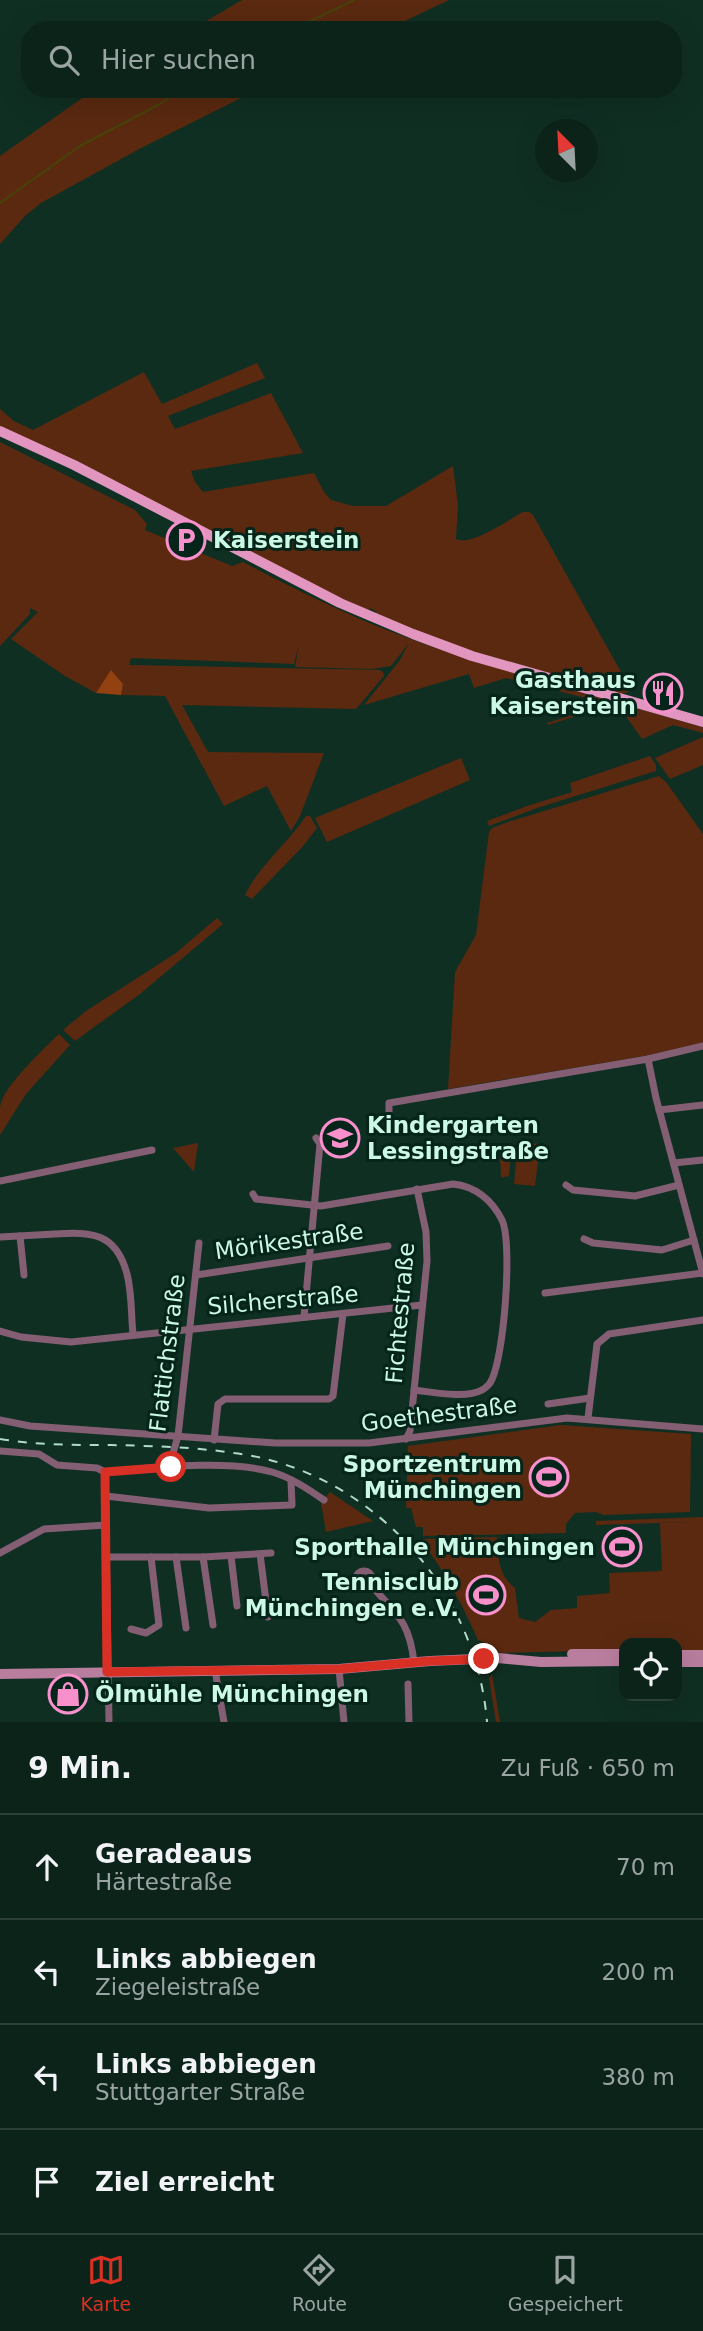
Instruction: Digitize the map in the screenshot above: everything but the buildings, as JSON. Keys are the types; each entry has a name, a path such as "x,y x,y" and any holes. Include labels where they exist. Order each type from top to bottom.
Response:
{"main road":[{"path":"0,431 74,465 340,603 413,634 472,656 703,722"}],"street":[{"path":"389,1112 389,1103 648,1059 703,1046"},
{"path":"545,1293 703,1273 648,1059"},
{"path":"659,1110 703,1105"},
{"path":"304,1317 320,1144 316,1138"},
{"path":"0,1181 152,1150"},
{"path":"674,1163 703,1160"},
{"path":"253,1194 256,1199 314,1206 453,1184 466,1185 486,1198 503,1222 508,1257 498,1364 490,1384 471,1394 414,1390"},
{"path":"566,1185 573,1190 635,1196 679,1185"},
{"name":"Fichtestraße","path":"406,1439 410,1431 427,1261 426,1232 417,1189"},
{"path":"0,1237 86,1232 95,1234 113,1247 128,1276 133,1334"},
{"path":"20,1236 24,1275"},
{"path":"584,1239 593,1243 662,1250 694,1240"},
{"name":"Flattichstraße","path":"169,1467 178,1436 199,1243"},
{"name":"Mörikestraße","path":"196,1275 388,1246"},
{"name":"Silcherstraße","path":"0,1331 21,1337 71,1342 422,1305"},
{"path":"214,1440 218,1404 225,1399 333,1396 343,1314"},
{"path":"587,1418 597,1344 609,1334 703,1320"},
{"path":"548,1404 590,1398"},
{"name":"Goethestraße","path":"0,1420 30,1426 275,1443 369,1443 567,1418 703,1429"},
{"path":"0,1451 39,1454 57,1465 97,1468 105,1472 169,1467 252,1468 273,1472 324,1500"},
{"path":"105,1472 109,1722"},
{"path":"106,1496 209,1508 292,1505 291,1480"},
{"path":"0,1553 44,1529 106,1525"},
{"path":"106,1557 203,1557 271,1553"},
{"path":"260,1554 268,1618"},
{"path":"231,1556 237,1606"},
{"path":"131,1629 146,1633 159,1625 151,1557"},
{"path":"176,1557 186,1628"},
{"path":"203,1557 213,1625"},
{"path":"370,1584 403,1620 411,1640 415,1662"},
{"path":"0,1674 339,1669 541,1655 619,1654"},
{"path":"682,1655 703,1655"},
{"path":"511,1659 541,1662 619,1661"},
{"path":"682,1662 703,1662"},
{"path":"339,1669 344,1722"},
{"path":"215,1670 224,1722"},
{"path":"408,1684 408,1722"}],"shaded area":[{"path":"242,0 449,0 405,21 206,21"},
{"path":"82,98 241,98 143,147 41,203 25,216 0,244 0,156"},
{"path":"257,363 265,378 168,416 175,429 271,393 303,453 191,471 203,492 314,473 331,500 353,506 386,506 453,466 458,505 456,539 480,536 523,512 533,515 630,688 628,692 621,694 465,649 377,615 370,608 366,611 0,426 0,409 14,421 33,430 144,372 162,404"},
{"path":"0,442 135,510 147,524 145,530 232,566 243,562 326,604 413,640 490,666 621,704 620,714 596,710 548,725 547,723 596,707 598,701 506,678 474,688 469,674 364,705 400,660 409,643 391,666 372,669 295,667 299,644 294,664 131,658 129,665 383,672 384,676 356,709 182,705 208,752 324,753 300,816 291,831 267,786 224,806 165,696 121,695 123,684 111,671 96,693 65,676 11,639 38,612 30,608 30,614 0,646"},
{"path":"111,670 123,684 121,695 96,693"},
{"path":"625,705 703,727 703,733 673,725 642,739 625,715"},
{"path":"703,737 703,765 670,779 655,758"},
{"path":"650,756 656,765 656,771 489,826 487,821 572,792 570,783"},
{"path":"461,758 470,780 327,842 315,818"},
{"path":"659,776 703,834 703,1043 650,1055 448,1089 455,972 476,935 489,832 492,828 508,822"},
{"path":"306,816 310,816 317,828 304,845 252,899 245,895 257,875"},
{"path":"217,918 223,924 140,994 75,1041 63,1030 86,1011 176,953"},
{"path":"59,1034 70,1045 26,1094 0,1135 0,1107 8,1089"},
{"path":"518,1142 540,1144 535,1186 514,1184"},
{"path":"198,1143 194,1172 173,1148"},
{"path":"500,1154 511,1154 509,1176 501,1178"},
{"name":"Sportzentrum Münchingen","path":"561,1425 691,1434 690,1512 603,1515 596,1512 575,1513 566,1524 566,1533 423,1536 423,1527 416,1527 411,1508 406,1508 408,1446"},
{"path":"330,1492 373,1521 326,1532 321,1503"},
{"path":"703,1517 703,1651 682,1650 682,1638 619,1638 619,1650 494,1653 487,1644 478,1640 454,1590 423,1543 423,1539 497,1537 500,1565 505,1577 515,1588 519,1618 535,1622 551,1610 577,1608 577,1596 610,1593 609,1573 662,1571 660,1523 690,1522 596,1525 596,1521"},
{"path":"492,1674 500,1722 496,1722 489,1678"}],"waterway":[{"path":"311,21 354,0"},
{"path":"0,203 80,146 169,98"}],"railway":[{"path":"0,1439 56,1444 173,1447 234,1453 283,1464 329,1483 370,1510 407,1543 438,1582 462,1625 479,1672 487,1722"}],"place":[{"name":"Kaiserstein","path":"186,540"},
{"name":"Gasthaus Kaiserstein","path":"663,693"},
{"name":"Kindergarten Lessingstraße","path":"340,1138"},
{"name":"Sportzentrum Münchingen","path":"549,1477"},
{"name":"Sporthalle Münchingen","path":"622,1547"},
{"name":"Tennisclub Münchingen e.V.","path":"486,1595"},
{"name":"Ölmühle Münchingen","path":"68,1694"}],"route":[{"path":"171,1467 105,1472 107,1672 339,1669 484,1659"}]}
